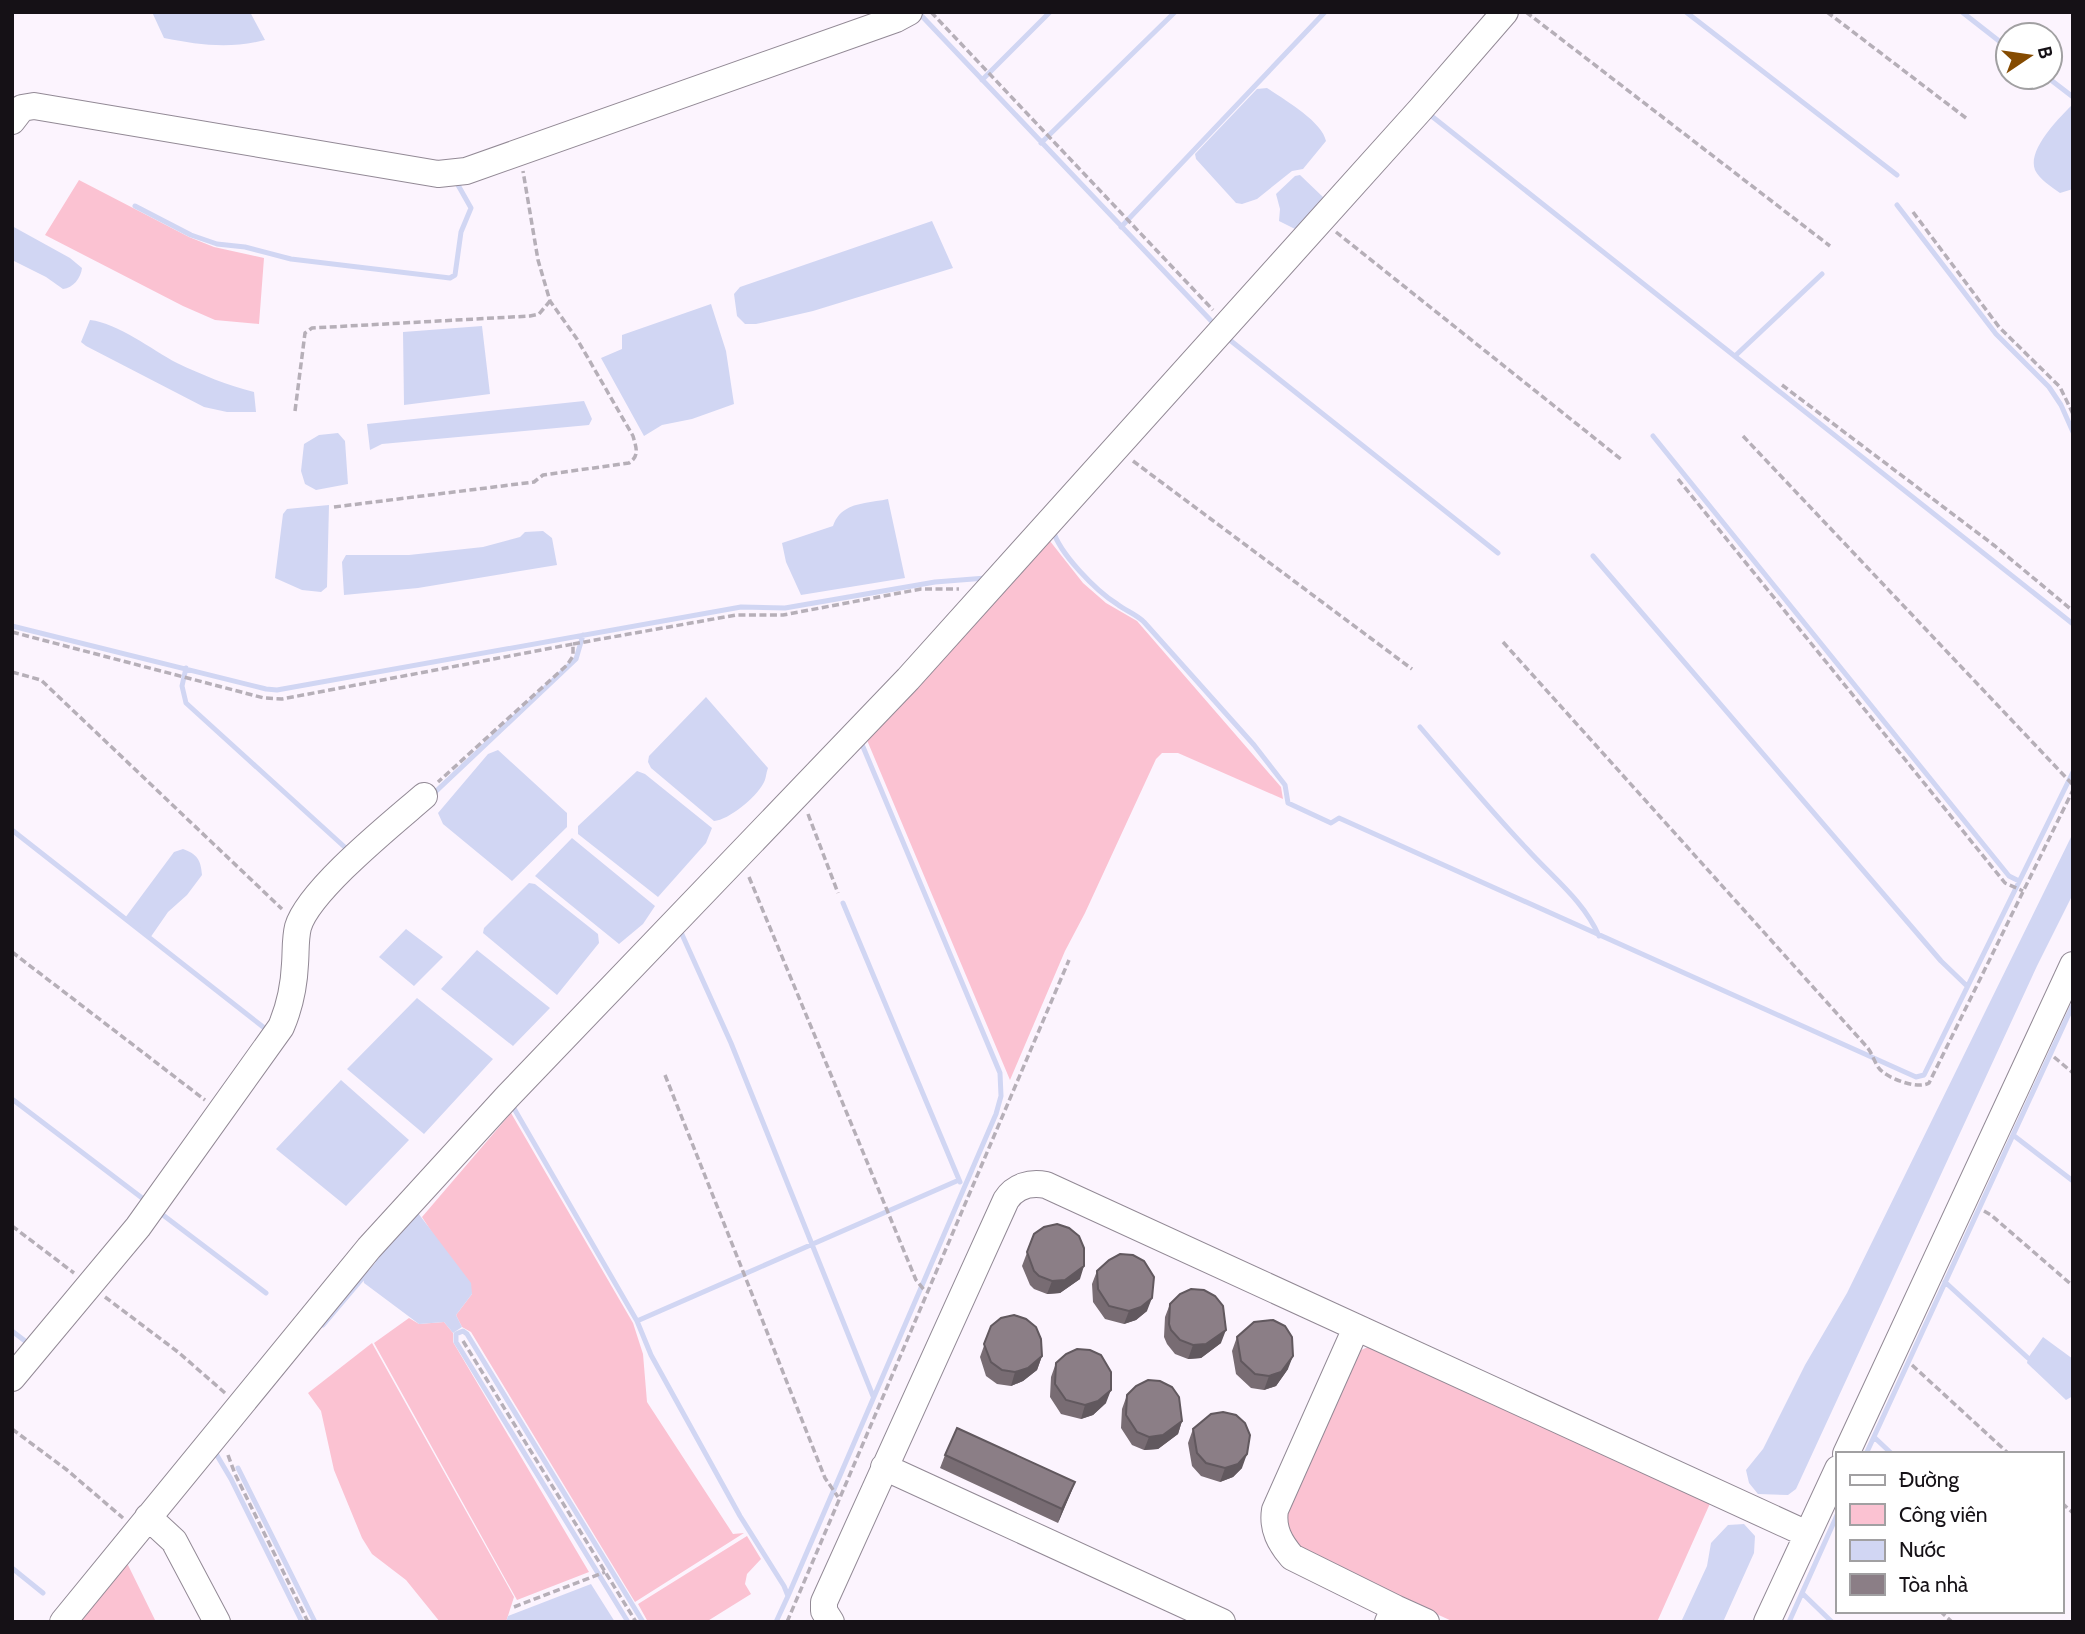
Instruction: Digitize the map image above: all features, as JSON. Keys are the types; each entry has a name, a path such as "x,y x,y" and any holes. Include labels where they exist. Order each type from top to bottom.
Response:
{"street":[{"path":"12,121 22,108 34,106 438,174 466,171 896,19 909,12"},
{"path":"63,1622 369,1248 508,1096 908,679 1505,12"},
{"path":"12,1378 138,1227 281,1027 291,998 299,925 330,883 424,796"},
{"path":"1847,1452 2073,965"},
{"path":"831,1622 824,1611 824,1602 1006,1200 1010,1194 1025,1185 1036,1184 1046,1185 1807,1534"},
{"path":"1356,1328 1275,1510 1275,1525 1281,1542 1292,1557 1391,1615 1426,1622"},
{"path":"884,1467 1168,1611 1222,1622"},
{"path":"1768,1622 1836,1473"},
{"path":"143,1524 174,1541 217,1622"}],"path":[{"path":"931,12 1226,324"},
{"path":"1526,12 1830,246"},
{"path":"1827,12 1966,118"},
{"path":"334,507 534,482 543,475 629,463 635,459 637,451 633,436 577,339 550,301 538,260 520,152"},
{"path":"1913,212 1998,327 2060,387 2073,414"},
{"path":"1321,220 1622,460"},
{"path":"295,411 305,333 312,328 530,316 539,314 550,301"},
{"path":"1782,385 1995,546 2073,611"},
{"path":"1503,642 1867,1047 1879,1069 1916,1087 1924,1087 1929,1083 2073,788 1743,436"},
{"path":"1115,447 1412,669"},
{"path":"1678,479 2005,883 2023,891"},
{"path":"12,632 264,698 282,699 736,615 783,615 921,590 985,590"},
{"path":"424,796 567,664 573,656 573,644"},
{"path":"12,672 41,680 299,925"},
{"path":"799,793 838,893"},
{"path":"738,857 747,871 916,1280 926,1292"},
{"path":"12,952 220,1111"},
{"path":"787,1622 1069,960"},
{"path":"665,1076 825,1478 838,1497"},
{"path":"1963,1200 1991,1214 2073,1286"},
{"path":"12,1226 178,1352 239,1406"},
{"path":"463,1341 636,1622"},
{"path":"1895,1349 2007,1452"},
{"path":"12,1429 143,1524"},
{"path":"214,1437 227,1452 235,1474 308,1622"},
{"path":"514,1608 605,1572"}],"green space":[{"path":"79,180 189,237 214,247 264,258 259,324 215,320 45,235"},
{"path":"1046,536 1083,583 1106,603 1137,621 1281,787 1283,799 1178,753 1162,753 1156,759 1065,951 1010,1080 864,733"},
{"path":"511,1113 633,1323 643,1354 647,1402 733,1534 744,1533 635,1602 471,1332 462,1327 456,1315 472,1294 422,1217"},
{"path":"409,1318 419,1324 444,1322 453,1333 453,1342 589,1572 517,1600 374,1343"},
{"path":"372,1343 514,1597 506,1622 440,1622 406,1580 372,1554 362,1538 334,1470 321,1411 308,1393"},
{"path":"1377,1347 1712,1499 1657,1622 1454,1622 1305,1554 1293,1545 1284,1511 1359,1351"},
{"path":"747,1536 761,1559 747,1574 745,1584 751,1594 706,1622 648,1622 638,1604"},
{"path":"127,1563 156,1622 78,1622"}],"water":[{"path":"152,12 250,12 265,40 214,45 164,38"},
{"path":"1267,88 1310,118 1323,133 1326,141 1303,169 1292,171 1257,199 1242,204 1236,203 1196,159 1195,154 1257,89"},
{"path":"2072,105 2073,189 2060,193 2039,177 2034,162 2046,135"},
{"path":"1300,175 1324,198 1295,229 1279,221 1280,209 1276,194 1295,176"},
{"path":"932,221 953,268 813,311 756,324 745,324 737,316 734,294 740,287"},
{"path":"12,226 70,258 82,268 76,282 63,289 12,260"},
{"path":"711,304 726,351 734,404 692,419 662,425 644,436 601,358 622,349 622,335"},
{"path":"90,320 123,331 196,372 254,392 256,412 227,412 204,407 86,346 81,342"},
{"path":"482,326 490,394 404,405 403,332"},
{"path":"584,401 592,419 589,425 382,444 370,450 367,424"},
{"path":"338,433 345,441 348,484 316,490 305,484 301,471 304,444 319,435"},
{"path":"888,499 905,578 801,595 786,562 782,543 833,526 842,512 855,505"},
{"path":"329,505 327,587 321,592 302,590 275,578 283,514 287,509"},
{"path":"543,531 552,538 557,565 418,588 344,595 342,562 346,555 409,555 483,547 520,537 525,532"},
{"path":"706,697 768,768 760,789 748,801 727,817 714,821 651,768 648,762 649,756"},
{"path":"498,750 567,813 567,827 512,881 443,824 438,813 488,754"},
{"path":"637,771 645,774 712,828 706,843 658,897 578,834 578,826"},
{"path":"2073,833 2073,894 2037,966 1796,1489 1788,1495 1758,1494 1749,1483 1746,1470 1763,1449 1805,1365 1847,1293"},
{"path":"572,838 655,906 643,924 619,944 535,876"},
{"path":"183,849 197,858 202,875 187,895 168,912 150,938 125,918 174,852"},
{"path":"529,883 535,884 598,934 599,943 557,995 483,933 484,928"},
{"path":"406,929 443,957 414,986 379,957"},
{"path":"477,950 550,1008 513,1046 441,989"},
{"path":"417,998 493,1059 424,1134 347,1069"},
{"path":"341,1080 409,1140 346,1206 276,1149"},
{"path":"418,1213 471,1283 472,1294 456,1315 462,1327 453,1333 444,1322 419,1324 364,1283 363,1277"},
{"path":"2043,1337 2073,1359 2073,1396 2066,1400 2027,1363"},
{"path":"1744,1524 1755,1536 1754,1553 1723,1622 1681,1622 1707,1566 1711,1543 1728,1525"},
{"path":"591,1584 615,1622 506,1622 508,1616"}],"building":[{"path":"1057,1224 1069,1228 1079,1236 1084,1248 1084,1266 1065,1280 1052,1281 1034,1271 1027,1252 1034,1234 1044,1227"},
{"path":"1120,1254 1133,1255 1144,1261 1154,1277 1152,1298 1141,1307 1129,1311 1109,1306 1098,1289 1097,1271"},
{"path":"1191,1289 1204,1290 1215,1296 1223,1306 1226,1330 1206,1344 1193,1345 1180,1340 1169,1324 1170,1304 1180,1294"},
{"path":"1014,1315 1026,1319 1036,1327 1041,1339 1042,1356 1028,1368 1015,1372 1002,1370 991,1362 984,1344 991,1326 1001,1318"},
{"path":"1273,1320 1285,1326 1292,1337 1293,1356 1281,1372 1269,1376 1255,1374 1241,1361 1237,1337 1254,1322"},
{"path":"1077,1349 1090,1350 1101,1355 1111,1372 1111,1390 1098,1401 1085,1405 1066,1400 1055,1384 1056,1363"},
{"path":"1148,1380 1160,1381 1172,1387 1179,1397 1182,1421 1163,1435 1149,1437 1137,1432 1126,1415 1127,1395"},
{"path":"1223,1412 1236,1415 1245,1423 1250,1435 1247,1454 1238,1464 1225,1468 1206,1463 1197,1453 1193,1429 1211,1414"},
{"path":"957,1428 1075,1482 1062,1509 945,1455"}],"waterway":[{"path":"918,12 1217,327"},
{"path":"982,80 1050,12"},
{"path":"1041,143 1175,12"},
{"path":"1121,227 1325,12"},
{"path":"1686,12 1897,175"},
{"path":"1962,12 1994,37"},
{"path":"2064,90 2073,97"},
{"path":"1429,114 2073,624"},
{"path":"135,206 191,235 217,244 245,247 291,259 450,278 455,275 461,232 471,208 458,185"},
{"path":"1897,205 1996,334 2049,387 2061,405 2073,432"},
{"path":"1735,356 1822,274"},
{"path":"1226,337 1498,553"},
{"path":"1653,436 2009,876 2019,881"},
{"path":"1053,530 1079,571 1108,598 1144,622 1254,745 1285,785 1288,803 1331,823 1339,818 1916,1077 1924,1075 2073,772"},
{"path":"1593,556 1941,961 1967,986"},
{"path":"12,626 277,690 741,607 785,608 935,582 986,578"},
{"path":"431,796 576,659 583,635"},
{"path":"186,668 182,686 186,703 349,851"},
{"path":"1420,727 1500,819 1576,900 1599,936"},
{"path":"788,1596 996,1114 1001,1096 1000,1073 861,742"},
{"path":"12,830 267,1030"},
{"path":"843,903 960,1182"},
{"path":"680,930 731,1043 873,1396"},
{"path":"1867,1452 2073,1005"},
{"path":"12,1099 146,1201"},
{"path":"512,1105 637,1321 651,1355 740,1516 784,1586 788,1596 776,1622"},
{"path":"2013,1135 2073,1181"},
{"path":"637,1321 959,1180"},
{"path":"159,1212 266,1293"},
{"path":"377,1260 403,1230"},
{"path":"323,1325 367,1273"},
{"path":"1945,1282 2028,1358"},
{"path":"12,1331 29,1344"},
{"path":"628,1622 456,1342 456,1334 463,1331 467,1334 643,1622"},
{"path":"1874,1437 1890,1452"},
{"path":"215,1452 302,1622"},
{"path":"238,1468 315,1622"},
{"path":"1789,1622 1836,1517"},
{"path":"12,1568 43,1593"},
{"path":"1802,1593 1832,1622"}]}
